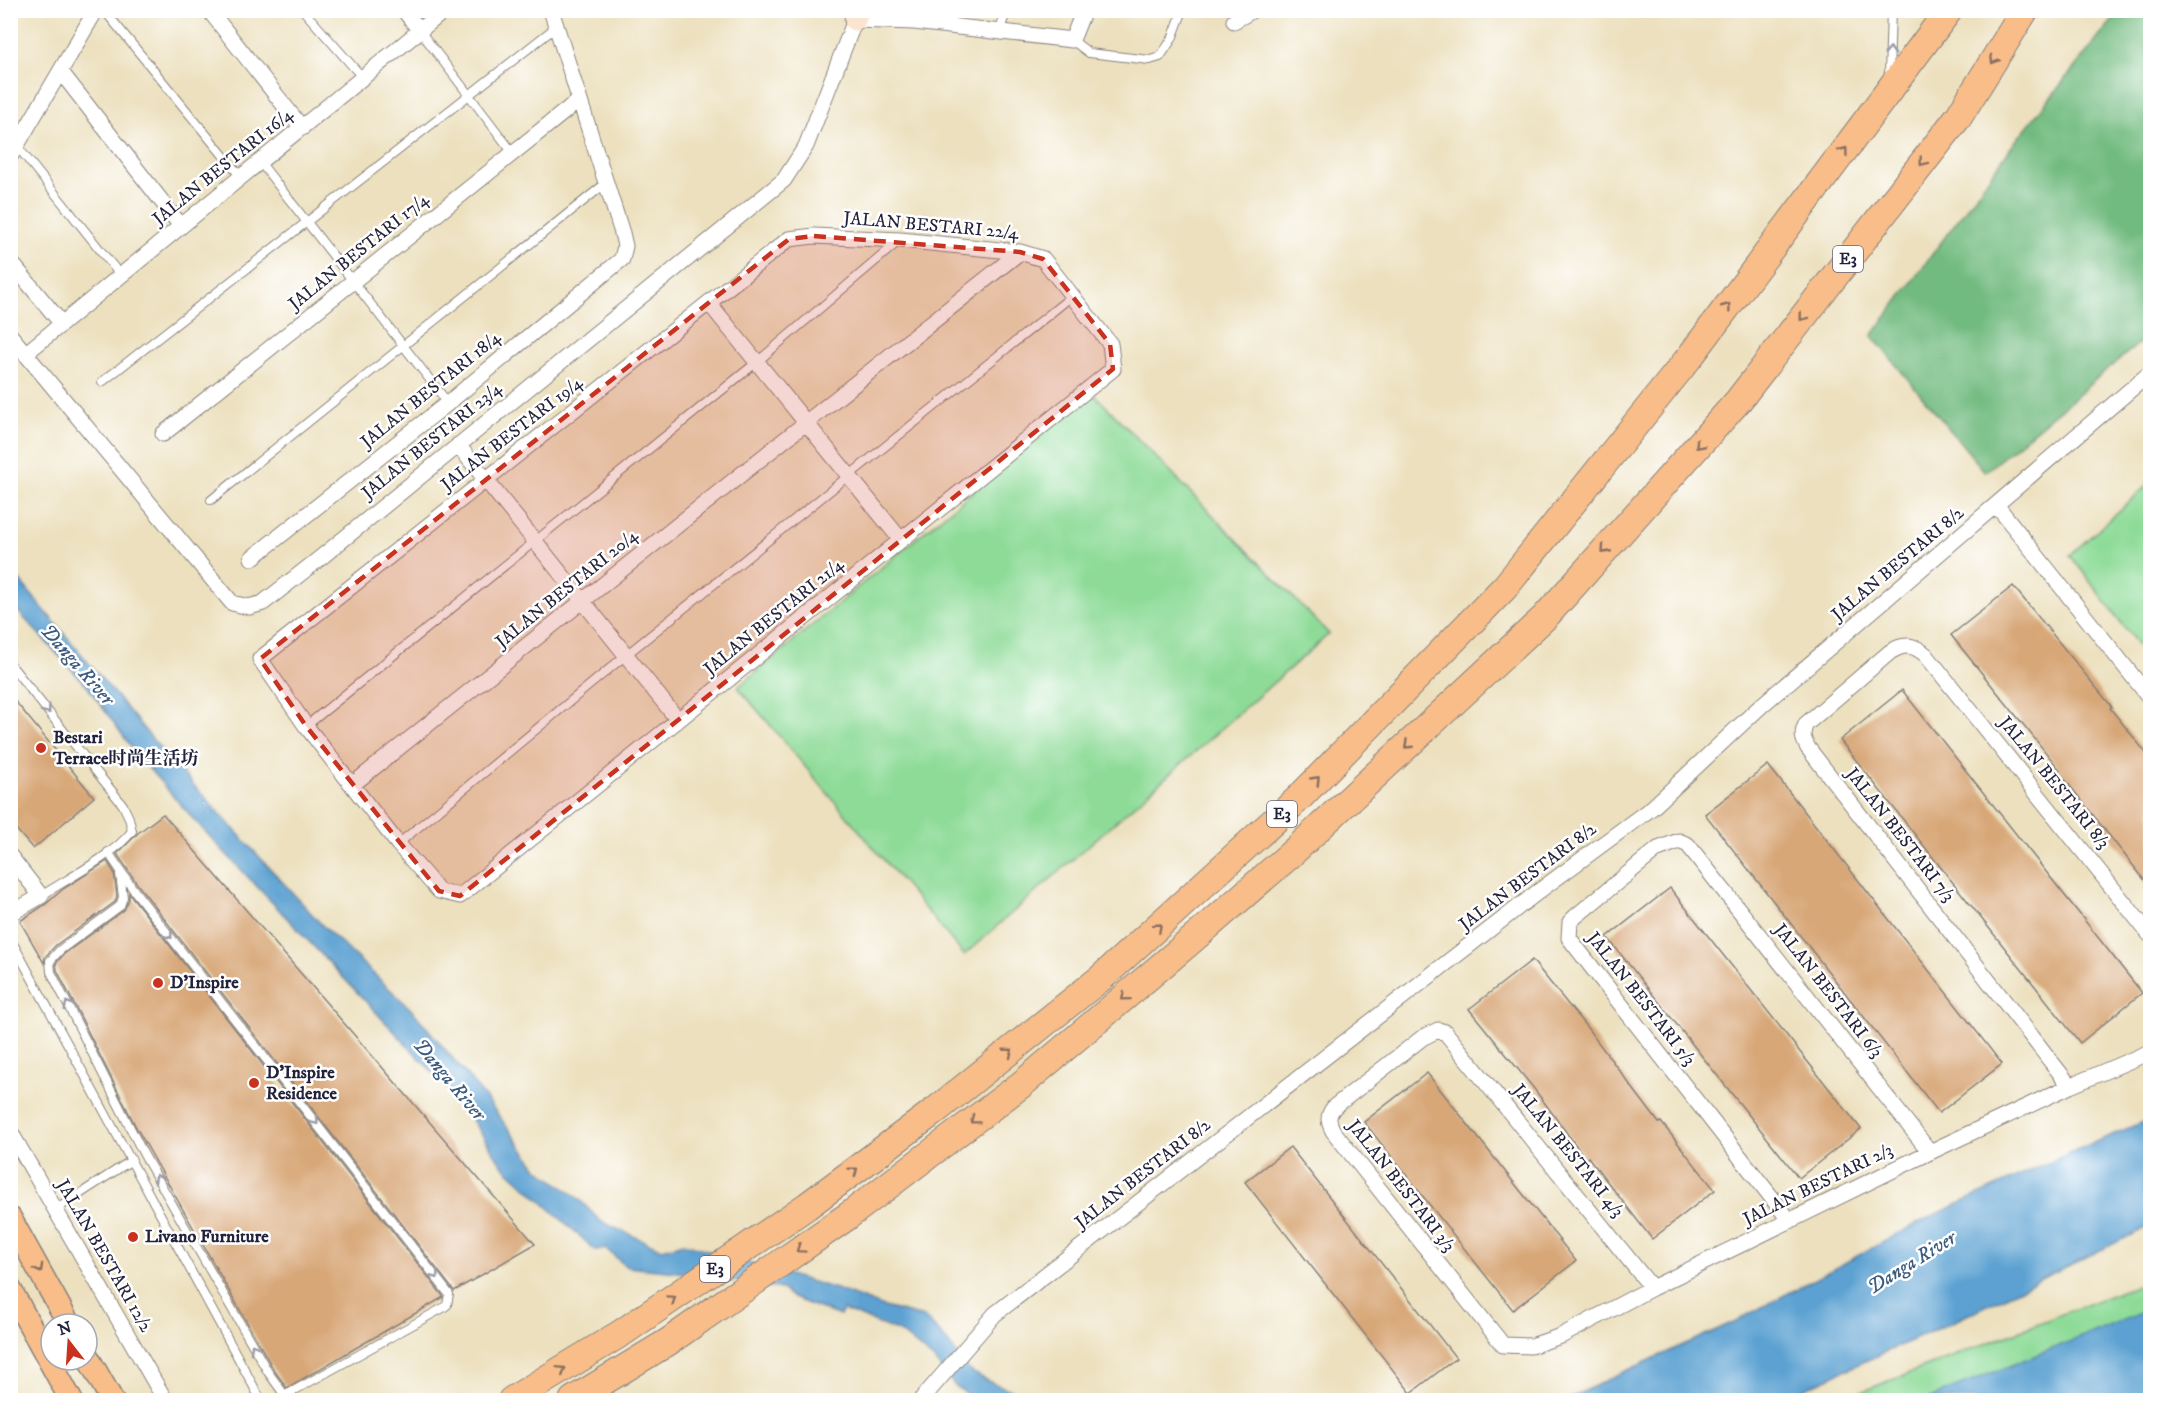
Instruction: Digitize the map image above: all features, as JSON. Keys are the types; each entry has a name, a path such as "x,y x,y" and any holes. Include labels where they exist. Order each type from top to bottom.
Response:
{"highway":[{"name":"E3","path":"512,1401 623,1332 807,1206 945,1103 1101,978 1298,799 1496,595 1692,354 1949,10"},
{"name":"E3","path":"573,1401 668,1342 848,1216 1022,1084 1291,854 1545,617 1738,401 1959,116 2025,10"}],"main road":[{"path":"10,1218 62,1312"},
{"path":"10,1289 67,1395"},
{"path":"96,1372 112,1401"}],"street":[{"path":"14,151 96,10"},
{"path":"209,10 302,128"},
{"path":"405,10 420,31"},
{"name":"JALAN BESTARI 16/4","path":"25,354 445,10"},
{"path":"551,10 606,183"},
{"path":"857,15 916,16 999,33 1072,40 1084,10"},
{"path":"1234,21 1253,10"},
{"name":"JALAN BESTARI 23/4","path":"10,335 232,603 249,607 263,603 783,180 806,146 857,15"},
{"path":"61,72 181,226"},
{"name":"JALAN BESTARI 17/4","path":"163,434 579,100"},
{"name":"JALAN BESTARI 18/4","path":"252,558 448,403 622,259 625,246 606,183"},
{"name":"JALAN BESTARI 22/4","path":"789,239 814,236 900,240 1020,252 1043,259 1110,344 1113,369"},
{"name":"JALAN BESTARI 19/4","path":"306,726 260,659 789,239"},
{"name":"JALAN BESTARI 20/4","path":"352,785 1020,252"},
{"path":"10,261 62,324"},
{"path":"709,303 901,540"},
{"name":"JALAN BESTARI 21/4","path":"398,844 439,891 460,896 1113,369"},
{"name":"JALAN BESTARI 8/2","path":"921,1401 995,1314 1539,891 1653,807 1762,705 2151,373"},
{"path":"459,445 678,720"},
{"path":"1997,506 2151,698"},
{"name":"JALAN BESTARI 7/3","path":"1926,655 1918,648 1908,645 1899,646 1890,652 1806,724 1802,732 1803,740 2070,1086"},
{"name":"JALAN BESTARI 8/3","path":"1926,655 2151,934"},
{"path":"306,726 398,844"},
{"name":"JALAN BESTARI 5/3","path":"1695,854 1688,845 1679,841 1658,849 1570,922 1569,938 1790,1221"},
{"name":"JALAN BESTARI 6/3","path":"1695,854 1930,1152"},
{"path":"10,856 41,896 10,914"},
{"name":"JALAN BESTARI 3/3","path":"1453,1039 1445,1032 1438,1030 1422,1038 1334,1107 1329,1114 1328,1122 1503,1345"},
{"name":"JALAN BESTARI 4/3","path":"1453,1039 1652,1288"},
{"name":"JALAN BESTARI 2/3","path":"1503,1345 1531,1346 1561,1336 1652,1288 1930,1152 2070,1086 2151,1052"},
{"name":"JALAN BESTARI 12/2","path":"10,1131 165,1401"}],"lane":[{"path":"104,10 242,177"},
{"path":"303,10 363,78"},
{"path":"999,33 1007,10"},
{"path":"1072,40 1089,53 1150,60 1160,57 1172,39 1183,10"},
{"path":"1889,91 1891,10"},
{"path":"102,382 556,27"},
{"path":"420,31 513,153"},
{"path":"14,151 121,276"},
{"path":"260,162 448,403"},
{"path":"211,500 606,183"},
{"path":"306,726 757,363 900,240"},
{"path":"398,844 626,655 1072,296"},
{"path":"10,664 123,805 132,831 108,852 41,896"},
{"path":"108,852 120,872 449,1294 447,1305 443,1308 277,1401"},
{"path":"120,872 123,897 120,906 60,950 50,961 51,972 144,1155 268,1372 286,1397"},
{"path":"10,938 261,1401"},
{"path":"55,1210 132,1160"}],"highlighted area":[{"path":"814,236 1020,252 1043,259 1110,344 1113,369 460,896 439,891 306,726 260,659 789,239"}],"green space":[{"path":"2120,11 2150,11 2150,328 2144,339 1985,472 1872,336 2018,138"},
{"path":"1092,392 1329,634 964,955 738,687"},
{"path":"2150,483 2150,661 2070,555"},
{"path":"2150,1280 2150,1400 1840,1400"}],"water":[{"name":"Danga River","path":"10,569 164,753 322,925 413,1011 485,1097 537,1168 578,1198 600,1221 662,1249 684,1243 839,1290 884,1307 924,1317 970,1371 988,1381 1036,1400 977,1400 956,1387 933,1359 900,1332 843,1310 840,1316 793,1298 782,1289 677,1272 627,1267 606,1249 595,1250 503,1166 458,1099 194,820 137,755 87,686 11,604"},
{"name":"Danga River","path":"2150,1119 2150,1226 1959,1319 1779,1400 1567,1400 1738,1320 1930,1217"},
{"path":"2150,1309 2150,1400 1927,1400 1930,1398"}],"building":[{"path":"2013,586 2112,707 2110,708 2151,759 2151,888 1951,635"},
{"path":"1902,690 2142,993 2080,1043 1840,740"},
{"path":"10,695 94,797 33,849 10,822"},
{"path":"1768,765 2002,1064 1939,1113 1705,814"},
{"path":"163,814 535,1244 454,1291 138,885 117,854 138,833"},
{"path":"107,861 114,872 117,896 115,902 56,945 45,957 44,963 20,921 46,904 63,889"},
{"path":"1670,888 1861,1129 1799,1178 1607,937"},
{"path":"129,893 443,1296 287,1388 274,1370 135,1125 57,970 56,963 64,954 124,910"},
{"path":"1532,960 1659,1123 1661,1122 1715,1190 1652,1239 1588,1157 1586,1159 1535,1090 1469,1009"},
{"path":"1427,1073 1576,1261 1513,1310 1364,1122"},
{"path":"1290,1147 1456,1358 1411,1393 1245,1182"}],"place":[{"name":"Bestari Terrace时尚生活坊","path":"41,748"},
{"name":"D'Inspire","path":"158,983"},
{"name":"D'Inspire Residence","path":"254,1083"},
{"name":"Livano Furniture","path":"133,1237"}]}
